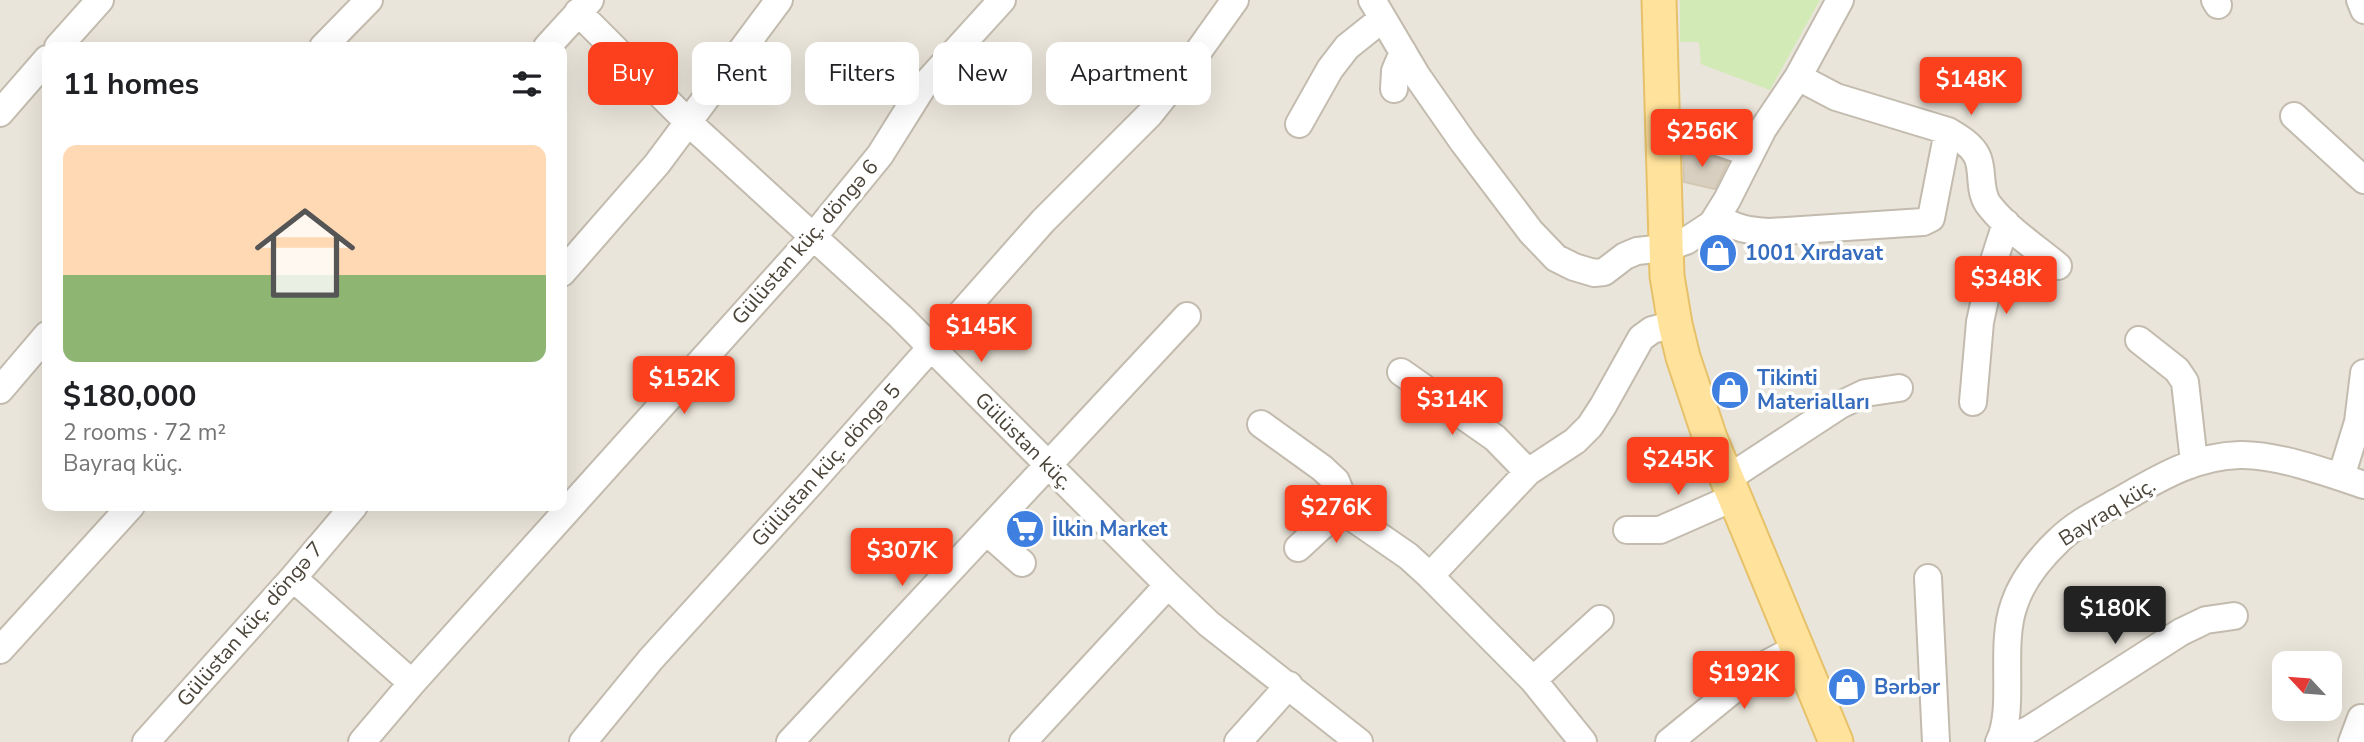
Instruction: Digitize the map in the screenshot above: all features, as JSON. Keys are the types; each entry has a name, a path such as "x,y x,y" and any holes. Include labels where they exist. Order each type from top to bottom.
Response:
{"main road":[{"path":"1659,0 1665,248 1675,324 1696,401 1836,742"}],"street":[{"path":"62,42 100,0"},
{"path":"328,42 369,0"},
{"path":"567,267 618,211 689,123 779,0"},
{"name":"Gülüstan küç. döngə 6","path":"567,511 813,237 880,155 922,89 1002,0"},
{"name":"Gülüstan küç. döngə 5","path":"583,742 651,659 1043,221 1150,114 1235,0"},
{"path":"1299,124 1330,69 1377,9 1463,142 1531,232 1556,258 1594,273 1604,272 1625,256 1637,251 1665,248 1695,236 1712,224 1750,153 1798,77 1840,0"},
{"path":"2360,0 2364,10"},
{"path":"552,42 584,6"},
{"name":"Gülüstan küç.","path":"584,6 689,123 931,348 1168,586 1209,624 1359,742"},
{"path":"1394,89 1395,71 1403,52"},
{"path":"0,113 42,65"},
{"path":"1798,77 1836,97 1948,131 1963,141 1978,158 1983,195 1988,203 2006,223 2059,266"},
{"path":"2294,116 2364,180"},
{"path":"1717,217 1747,231 1769,232 1923,222 1931,218 1948,131"},
{"path":"1711,140 1750,153"},
{"path":"1973,402 1980,322 1992,267 2006,223"},
{"path":"790,742 1187,316"},
{"path":"1430,576 1528,472 1575,441 1590,426 1640,338 1652,330 1675,324"},
{"path":"2139,340 2177,370 2185,383 2194,462"},
{"path":"0,390 42,341"},
{"path":"1401,372 1495,439 1528,472"},
{"path":"2353,481 2364,373"},
{"path":"1627,530 1660,530 1731,488 1840,405 1865,393 1899,388"},
{"path":"1261,424 1336,481 1347,509 1363,526 1408,556 1430,576 1533,680 1583,742"},
{"name":"Bayraq küç.","path":"2001,738 2006,706 2006,647 2010,618 2025,581 2061,537 2089,518 2180,467 2221,456 2242,454 2265,457 2353,481"},
{"path":"1298,548 1324,524 1347,509"},
{"path":"0,650 126,511"},
{"name":"Gülüstan küç. döngə 7","path":"146,742 350,511"},
{"name":"Gülüstan küç. döngə 6","path":"362,742 567,511"},
{"path":"987,532 1022,564"},
{"path":"293,578 412,683"},
{"path":"1928,578 1936,742"},
{"path":"1023,742 1168,586"},
{"path":"2001,738 2030,729 2181,632 2206,620 2234,616"},
{"path":"1533,680 1600,619"},
{"path":"1669,742 1760,667 1798,647"},
{"path":"1238,742 1289,685"}],"shaded area":[{"path":"0,0 2364,0 2364,742 0,742"}],"green space":[{"path":"1680,0 1820,0 1770,90 1701,64 1699,42 1680,42"}],"building":[{"path":"1683,147 1699,150 1728,162 1715,189 1684,182"}],"place":[{"name":"1001 Xırdavat","path":"1718,253"},
{"name":"Tikinti Materialları","path":"1730,390"},
{"name":"İlkin Market","path":"1025,529"},
{"name":"Bərbər","path":"1847,687"}]}
